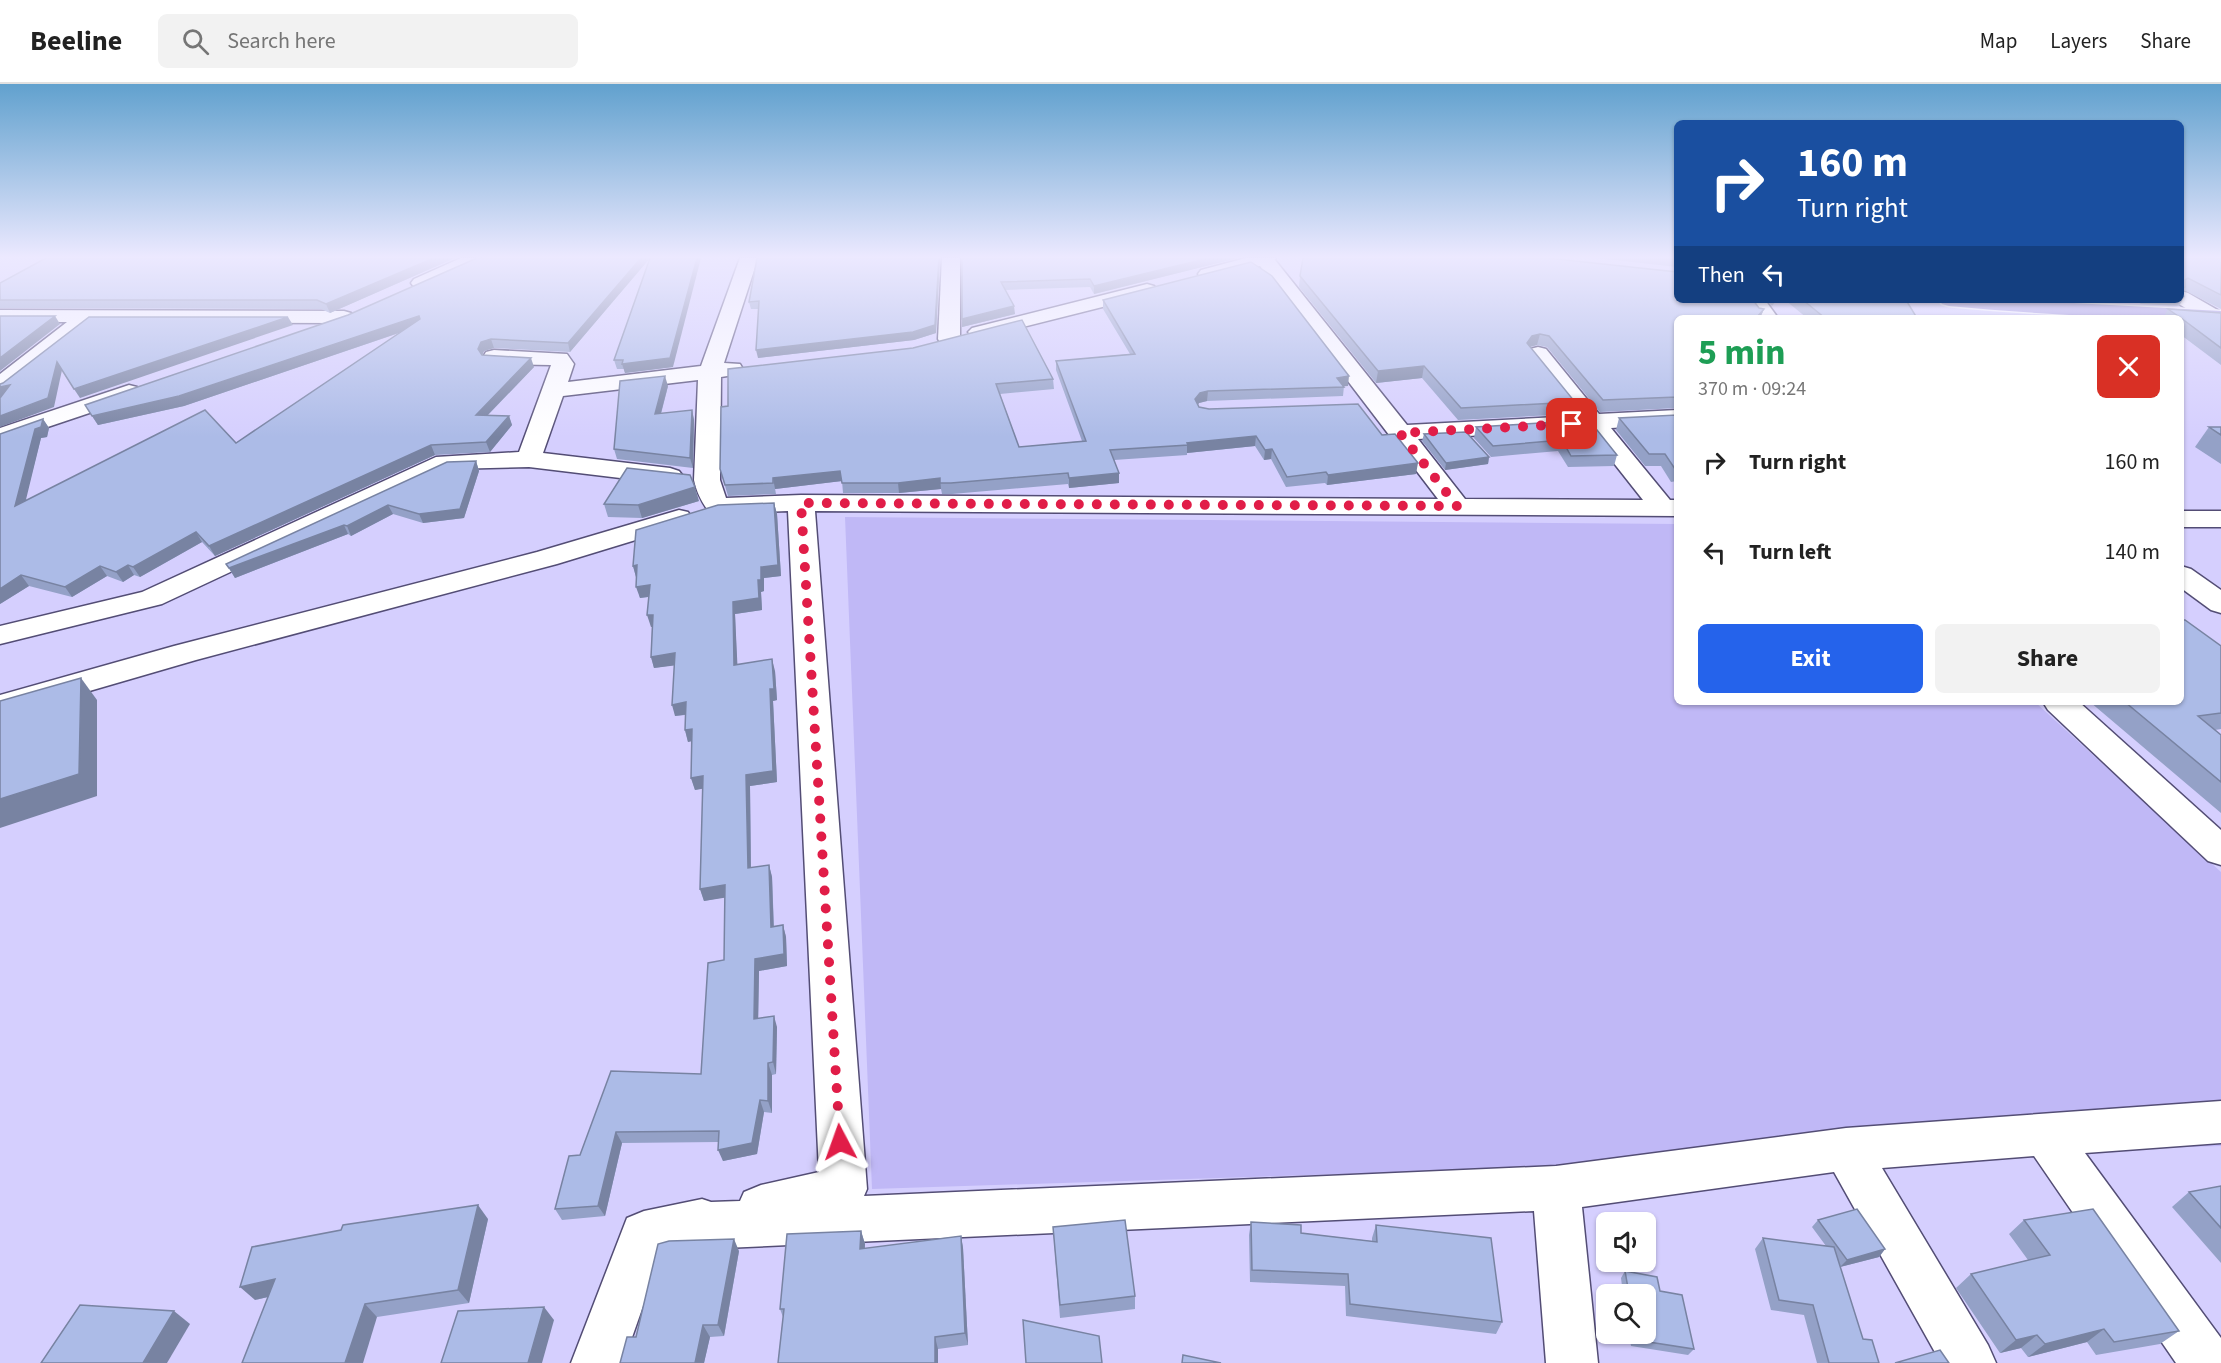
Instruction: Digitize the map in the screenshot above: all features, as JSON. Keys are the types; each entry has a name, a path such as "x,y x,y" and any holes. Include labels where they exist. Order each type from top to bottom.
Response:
{"street":[{"path":"0,385 86,318"},
{"path":"289,336 342,318"},
{"path":"713,493 710,371 728,318"},
{"path":"943,318 940,342 1037,318"},
{"path":"1306,318 1365,404 1400,433 1457,506"},
{"path":"1538,354 1594,423 1670,508"},
{"path":"494,357 559,359 562,364 555,390 529,459"},
{"path":"555,390 755,366"},
{"path":"0,436 145,387"},
{"path":"1400,433 1674,417"},
{"path":"0,635 152,598 445,462 529,459 713,493 801,503 1670,508"},
{"path":"0,706 184,653 548,558 713,493"},
{"path":"597,1363 644,1235 843,1189 801,503"},
{"path":"2184,519 2221,519"},
{"path":"2184,564 2221,579"},
{"path":"2184,577 2221,604"},
{"path":"2061,705 2221,851"},
{"path":"680,1227 1556,1188 1846,1149 2221,1122"},
{"path":"2044,1134 2208,1363"},
{"path":"1846,1149 1970,1363"},
{"path":"1556,1188 1572,1363"}],"shaded area":[{"path":"845,517 1674,524 1674,705 2038,705 2221,872 2221,1146 872,1189"}],"building":[{"path":"0,318 53,318 0,358"},
{"path":"88,318 286,318 74,389 57,362 48,398 0,416 0,398 10,385 0,387"},
{"path":"340,318 414,318 179,396 92,416 85,405"},
{"path":"590,318 568,343 491,339 481,342 478,349 482,355 531,358 476,415 509,416 486,442 431,445 209,546 196,532 133,567 128,565 116,572 100,566 65,587 21,575 0,589 0,434 43,419 41,427 35,429 15,506 205,410 236,443 420,319"},
{"path":"629,318 681,318 670,358 622,364 623,360 614,360"},
{"path":"758,318 935,318 935,325 913,332 756,350"},
{"path":"1113,318 1304,318 1349,376 1337,378 1344,387 1208,391 1200,393 1195,399 1199,407 1209,409 1358,404 1382,435 1395,434 1418,463 1328,475 1326,472 1287,477 1272,449 1265,450 1256,436 1187,443 1188,445 1110,450 1119,473 1069,478 1068,473 951,483 940,483 940,478 898,483 842,483 840,471 773,478 773,483 725,485 720,469 721,407 728,406 728,369 913,348 1022,320 1053,379 996,384 1019,447 1086,441 1056,361 1135,354"},
{"path":"1334,318 1674,318 1674,397 1603,400 1549,336 1540,334 1532,336 1527,343 1575,402 1461,408 1424,366 1378,371"},
{"path":"2184,318 2221,318 2221,348 2184,320"},
{"path":"665,376 655,414 692,410 690,458 614,449 620,381"},
{"path":"1674,415 1674,468 1665,454 1649,454 1619,418"},
{"path":"1589,420 1617,455 1571,456 1562,440 1493,446 1476,427"},
{"path":"2209,427 2221,427 2221,435"},
{"path":"1466,432 1489,457 1446,463 1424,434"},
{"path":"476,461 460,509 419,514 388,505 347,526 344,525 229,568 226,564 447,462"},
{"path":"627,468 690,475 695,487 638,505 604,504"},
{"path":"774,503 778,565 761,567 761,580 758,580 759,598 733,602 734,665 772,659 774,689 770,689 773,771 746,775 748,868 769,865 771,927 783,925 784,954 755,959 754,1019 774,1016 773,1062 768,1063 768,1101 760,1100 752,1143 718,1150 719,1131 616,1132 598,1206 555,1209 569,1156 580,1155 611,1071 701,1074 708,963 724,960 725,885 700,889 703,776 691,778 692,729 685,730 686,702 672,705 675,653 651,657 653,615 647,615 650,585 636,587 637,565 633,566 636,530 718,505"},
{"path":"2184,620 2221,646 2221,713 2198,716 2221,735 2221,782 2129,705 2184,705"},
{"path":"81,678 79,774 0,799 0,701"},
{"path":"2221,1186 2221,1228 2189,1192"},
{"path":"478,1205 458,1290 365,1304 345,1363 242,1363 275,1279 240,1287 252,1247 341,1230 343,1225"},
{"path":"1857,1209 1885,1249 1847,1260 1818,1220"},
{"path":"2093,1209 2179,1331 2114,1342 2104,1329 2045,1344 2037,1335 2016,1340 1971,1274 2050,1255 2024,1220"},
{"path":"1125,1220 1135,1296 1060,1305 1053,1227"},
{"path":"1251,1222 1301,1225 1301,1233 1377,1242 1376,1225 1491,1238 1502,1322 1350,1304 1348,1274 1252,1270"},
{"path":"861,1231 860,1249 961,1236 965,1333 935,1337 935,1363 778,1363 784,1309 780,1309 787,1234"},
{"path":"1763,1238 1834,1247 1863,1339 1872,1340 1879,1363 1829,1363 1813,1305 1779,1300"},
{"path":"734,1239 718,1325 703,1325 695,1363 620,1363 627,1337 636,1337 658,1244 669,1241"},
{"path":"1625,1272 1657,1277 1660,1291 1682,1295 1694,1349 1656,1343 1656,1284 1627,1284"},
{"path":"80,1305 174,1311 143,1363 41,1363"},
{"path":"544,1307 528,1363 441,1363 458,1311"},
{"path":"1023,1320 1099,1336 1102,1363 1026,1363"},
{"path":"1940,1350 1949,1363 1895,1363"},
{"path":"1183,1355 1221,1363 1182,1363"}],"route":[{"path":"840,1142 801,503 1457,506 1400,433 1572,424"}]}
